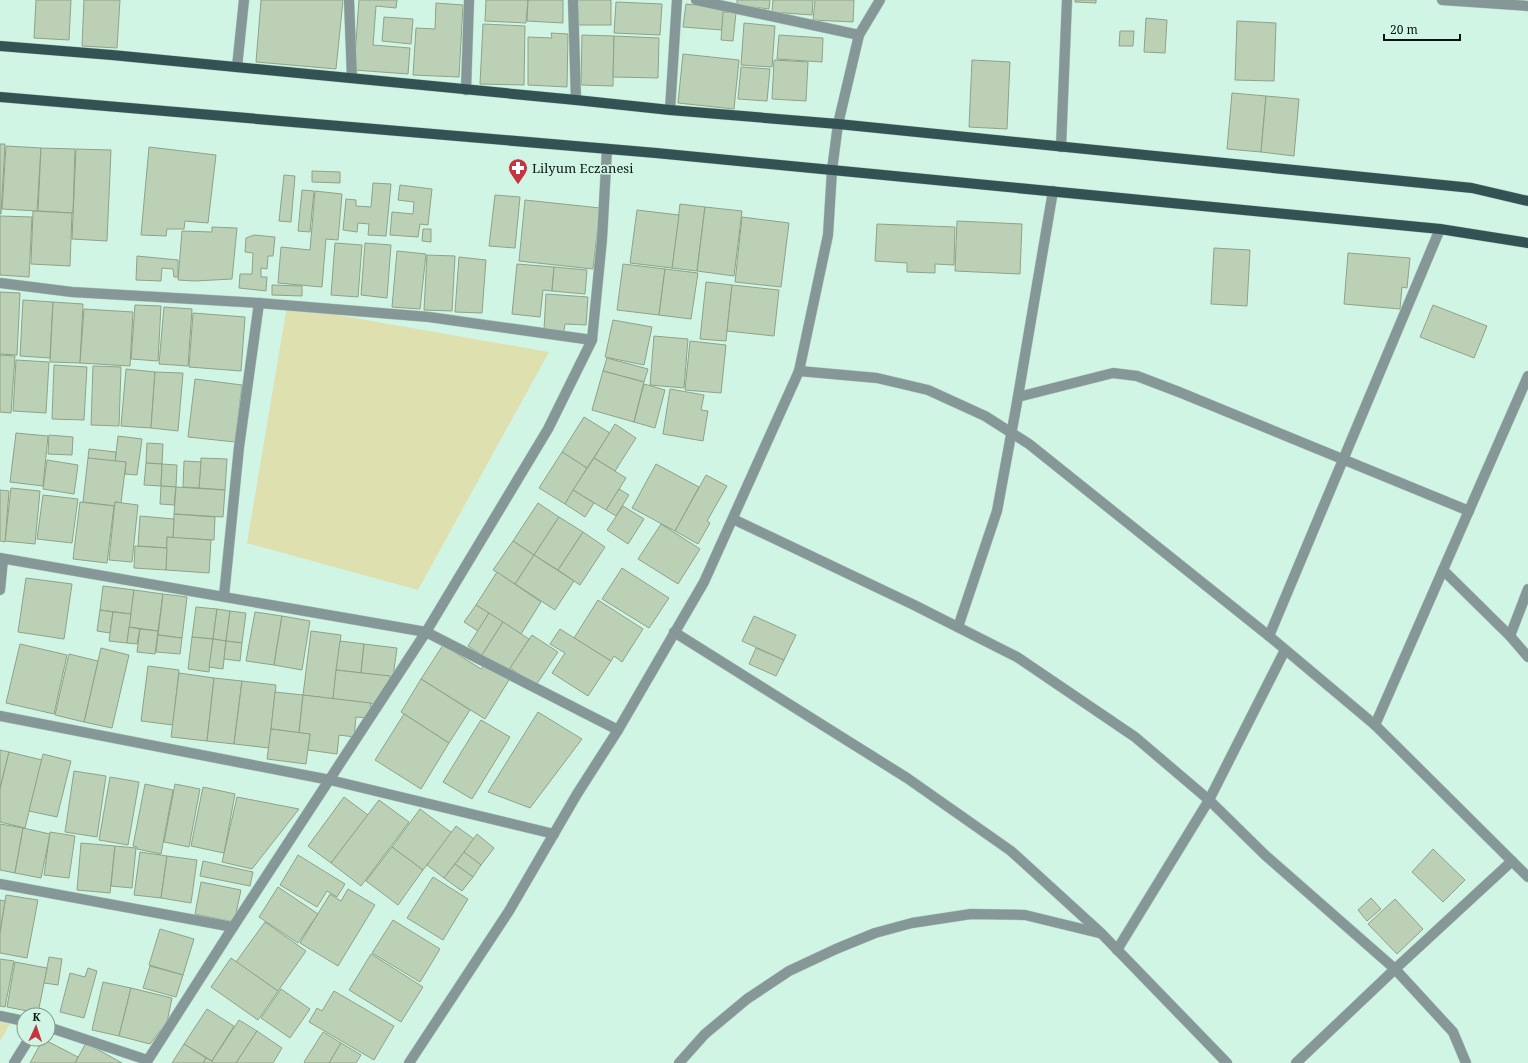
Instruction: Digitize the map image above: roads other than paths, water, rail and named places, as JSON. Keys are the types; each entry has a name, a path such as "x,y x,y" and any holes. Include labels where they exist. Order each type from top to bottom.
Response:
{"main road":[{"path":"0,46 237,67 670,110 838,124 1472,188 1528,201"},
{"path":"0,97 607,149 1053,191 1440,229 1528,243"}],"street":[{"path":"237,67 244,0"},
{"path":"349,0 352,78"},
{"path":"466,90 469,0"},
{"path":"573,0 576,100"},
{"path":"670,110 677,0"},
{"path":"696,0 859,36"},
{"path":"1061,147 1067,0"},
{"path":"1442,0 1528,6"},
{"path":"409,1063 509,911 577,794 618,730 704,582 799,371 828,235 832,170 838,124 859,36 876,3"},
{"path":"56,1030 147,1062 233,927 426,632 548,429 592,340 602,239 607,149"},
{"path":"958,627 996,511 1018,397 1053,191"},
{"path":"1269,636 1440,229"},
{"path":"0,283 72,292 259,303 429,317 592,340"},
{"path":"224,596 240,447 259,303"},
{"path":"799,371 877,378 928,390 985,416 1029,444 1269,636 1375,725 1528,877"},
{"path":"1018,397 1114,373 1137,376 1469,511"},
{"path":"1375,725 1528,376"},
{"path":"733,519 1017,657 1135,737 1208,800 1265,855 1395,970 1453,1032 1466,1063"},
{"path":"0,590 2,558 426,632 618,730"},
{"path":"1443,570 1510,636 1528,657"},
{"path":"1510,636 1528,589"},
{"path":"674,632 907,778 1011,850 1101,933 1227,1063"},
{"path":"1117,950 1208,800 1286,650"},
{"path":"0,716 330,780 554,834"},
{"path":"1296,1063 1512,861"},
{"path":"0,884 233,927"},
{"path":"680,1063 705,1034 747,999 777,979 836,949 875,933 912,923 971,914 1025,915 1101,933"},
{"path":"0,1016 16,1019"},
{"path":"14,1063 24,1047"}],"place":[{"name":"Lilyum Eczanesi","path":"518,185"}]}
